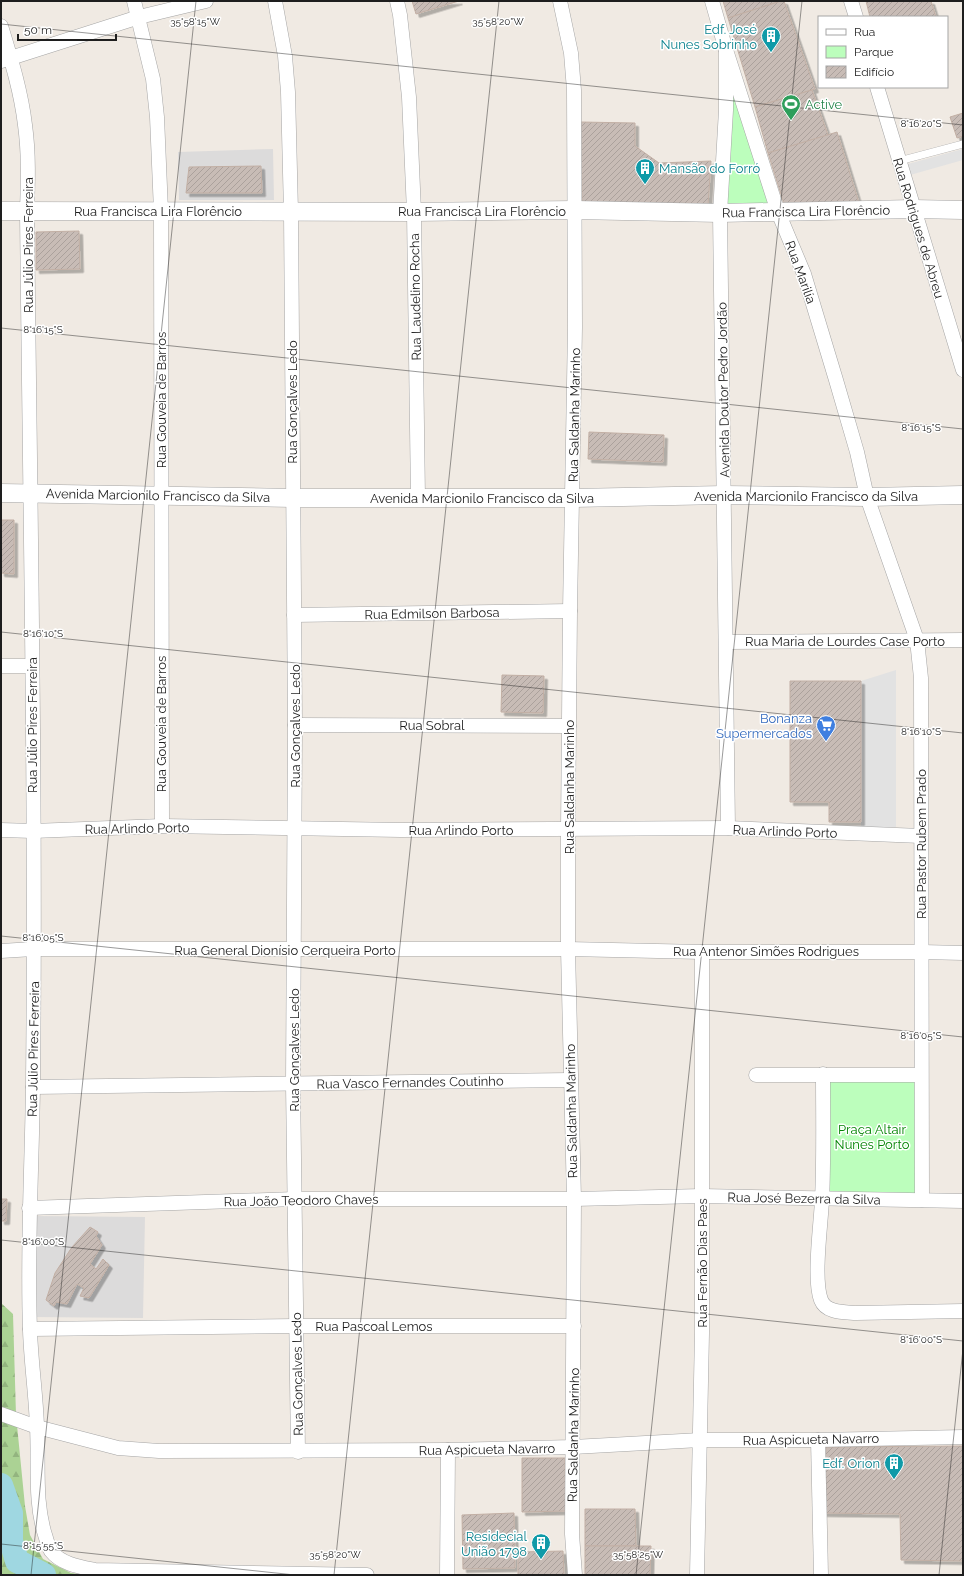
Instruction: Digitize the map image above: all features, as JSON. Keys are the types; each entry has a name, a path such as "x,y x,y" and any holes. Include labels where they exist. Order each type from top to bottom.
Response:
{"street":[{"name":"Rua Gouveia de Barros","path":"134,1 153,79 157,117 161,211 162,826"},
{"path":"6,60 139,17 206,1"},
{"name":"Rua Gonçalves Ledo","path":"275,1 285,56 288,92 291,212 295,725 293,1084 298,1452"},
{"name":"Rua Laudelino Rocha","path":"397,1 400,15 409,97 414,212 418,498"},
{"name":"Rua Saldanha Marinho","path":"560,1 571,53 574,90 575,210 573,498 570,611 568,949 574,1199 572,1534 575,1575"},
{"name":"Avenida Doutor Pedro Jordão","path":"712,1 726,50 726,110 720,213 728,828"},
{"path":"851,1 856,16"},
{"name":"Rua Júlio Pires Ferreira","path":"1,26 6,60 20,94 25,125 28,163 27,211 33,831 33,1088 29,1208 30,1330 37,1428 37,1467 40,1512 44,1534 50,1551 68,1570"},
{"name":"Rua Marilía","path":"726,50 778,212 804,274 857,452 867,497"},
{"name":"Rua Rodrigues de Abreu","path":"876,88 963,370"},
{"name":"Rua Francisca Lira Florêncio","path":"1,211 414,212 575,210 720,213 913,209 963,210"},
{"name":"Avenida Marcionilo Francisco da Silva","path":"1,493 30,492 293,498 573,498 724,495 867,497 963,495"},
{"name":"Rua Pastor Rubem Prado","path":"867,497 917,640 921,678 922,1200"},
{"name":"Rua Edmilson Barbosa","path":"294,615 570,611"},
{"name":"Rua Maria de Lourdes Case Porto","path":"726,642 963,640"},
{"path":"1,666 32,666"},
{"name":"Rua Sobral","path":"295,725 569,726"},
{"name":"Rua Arlindo Porto","path":"1,830 33,831 162,826 568,830 728,828 921,836"},
{"name":"Rua General Dionísio Cerqueira Porto","path":"1,951 33,949 568,949"},
{"name":"Rua Antenor Simões Rodrigues","path":"568,949 702,952 963,953"},
{"name":"Rua Fernão Dias Paes","path":"697,1575 700,1440 702,1196 702,952"},
{"path":"823,1074 822,1198 818,1278 821,1301 827,1309 839,1312 963,1311"},
{"path":"756,1075 921,1075"},
{"name":"Rua Vasco Fernandes Coutinho","path":"33,1088 570,1080"},
{"name":"Rua José Bezerra da Silva","path":"574,1199 702,1196 963,1201"},
{"name":"Rua João Teodoro Chaves","path":"29,1208 295,1199 574,1199"},
{"name":"Rua Pascoal Lemos","path":"30,1330 296,1326 574,1326"},
{"name":"Rua Aspicueta Navarro","path":"1,1414 37,1428 118,1448 159,1451 298,1452 448,1450 573,1447 700,1440 818,1440 963,1437"},
{"path":"818,1440 821,1575"},
{"path":"447,1575 448,1450"},
{"path":"68,1570 367,1575"}],"lane":[{"path":"899,161 963,144"}],"shaded area":[{"path":"273,149 274,200 179,200 178,152"},
{"path":"963,149 963,160 910,175 908,164"},
{"path":"896,670 896,827 861,828 861,681"},
{"path":"35,1216 145,1217 143,1318 33,1317"}],"green space":[{"path":"731,82 776,211 723,211"},
{"name":"Praça Altair Nunes Porto","path":"823,1074 921,1075 922,1200 822,1198"},
{"path":"1,1303 13,1314 16,1415 25,1506 30,1535 43,1559 71,1573 86,1575 1,1575"}],"building":[{"path":"412,1 459,1 416,14"},
{"path":"723,1 781,1 728,18"},
{"name":"Edf. José Nunes Sobrinho","path":"784,1 815,89 755,107 728,18"},
{"path":"866,1 931,1 936,16 870,16"},
{"name":"Active","path":"812,90 828,135 768,153 755,107"},
{"path":"963,113 963,136 957,138 950,117"},
{"name":"Mansão do Forró","path":"581,122 635,123 635,146 659,163 711,161 708,206 582,207"},
{"path":"837,132 860,206 785,207 768,153"},
{"path":"261,166 262,193 186,193 189,167"},
{"path":"79,231 80,269 36,270 36,232"},
{"path":"589,432 664,435 663,462 588,459"},
{"path":"1,520 14,520 14,574 1,573"},
{"path":"502,675 544,676 543,713 501,712"},
{"name":"Bonanza Supermercados","path":"790,681 861,681 861,822 829,822 829,802 790,802"},
{"path":"1,1199 7,1199 6,1221 1,1221"},
{"path":"90,1227 98,1232 96,1236 102,1245 90,1264 96,1269 103,1259 109,1265 89,1298 80,1296 84,1288 77,1284 67,1304 56,1302 54,1306 46,1300 55,1273 72,1247"},
{"name":"Edf. Orion","path":"963,1446 963,1561 901,1560 900,1514 822,1513 826,1447"},
{"path":"522,1458 565,1458 566,1511 522,1512"},
{"path":"585,1509 635,1509 636,1546 585,1546"},
{"path":"514,1513 515,1568 463,1569 462,1515"},
{"path":"585,1546 651,1546 650,1575 585,1575"},
{"name":"Residecial União 1798","path":"563,1551 564,1575 518,1575 518,1552"}],"waterway":[{"path":"1,1485 11,1513 11,1541 17,1561 44,1575"}],"place":[{"name":"Edf. José Nunes Sobrinho","path":"771,53"},
{"name":"Active","path":"791,121"},
{"name":"Mansão do Forró","path":"645,185"},
{"name":"Bonanza Supermercados","path":"826,742"},
{"name":"Edf. Orion","path":"894,1480"},
{"name":"Residecial União 1798","path":"541,1560"}]}
